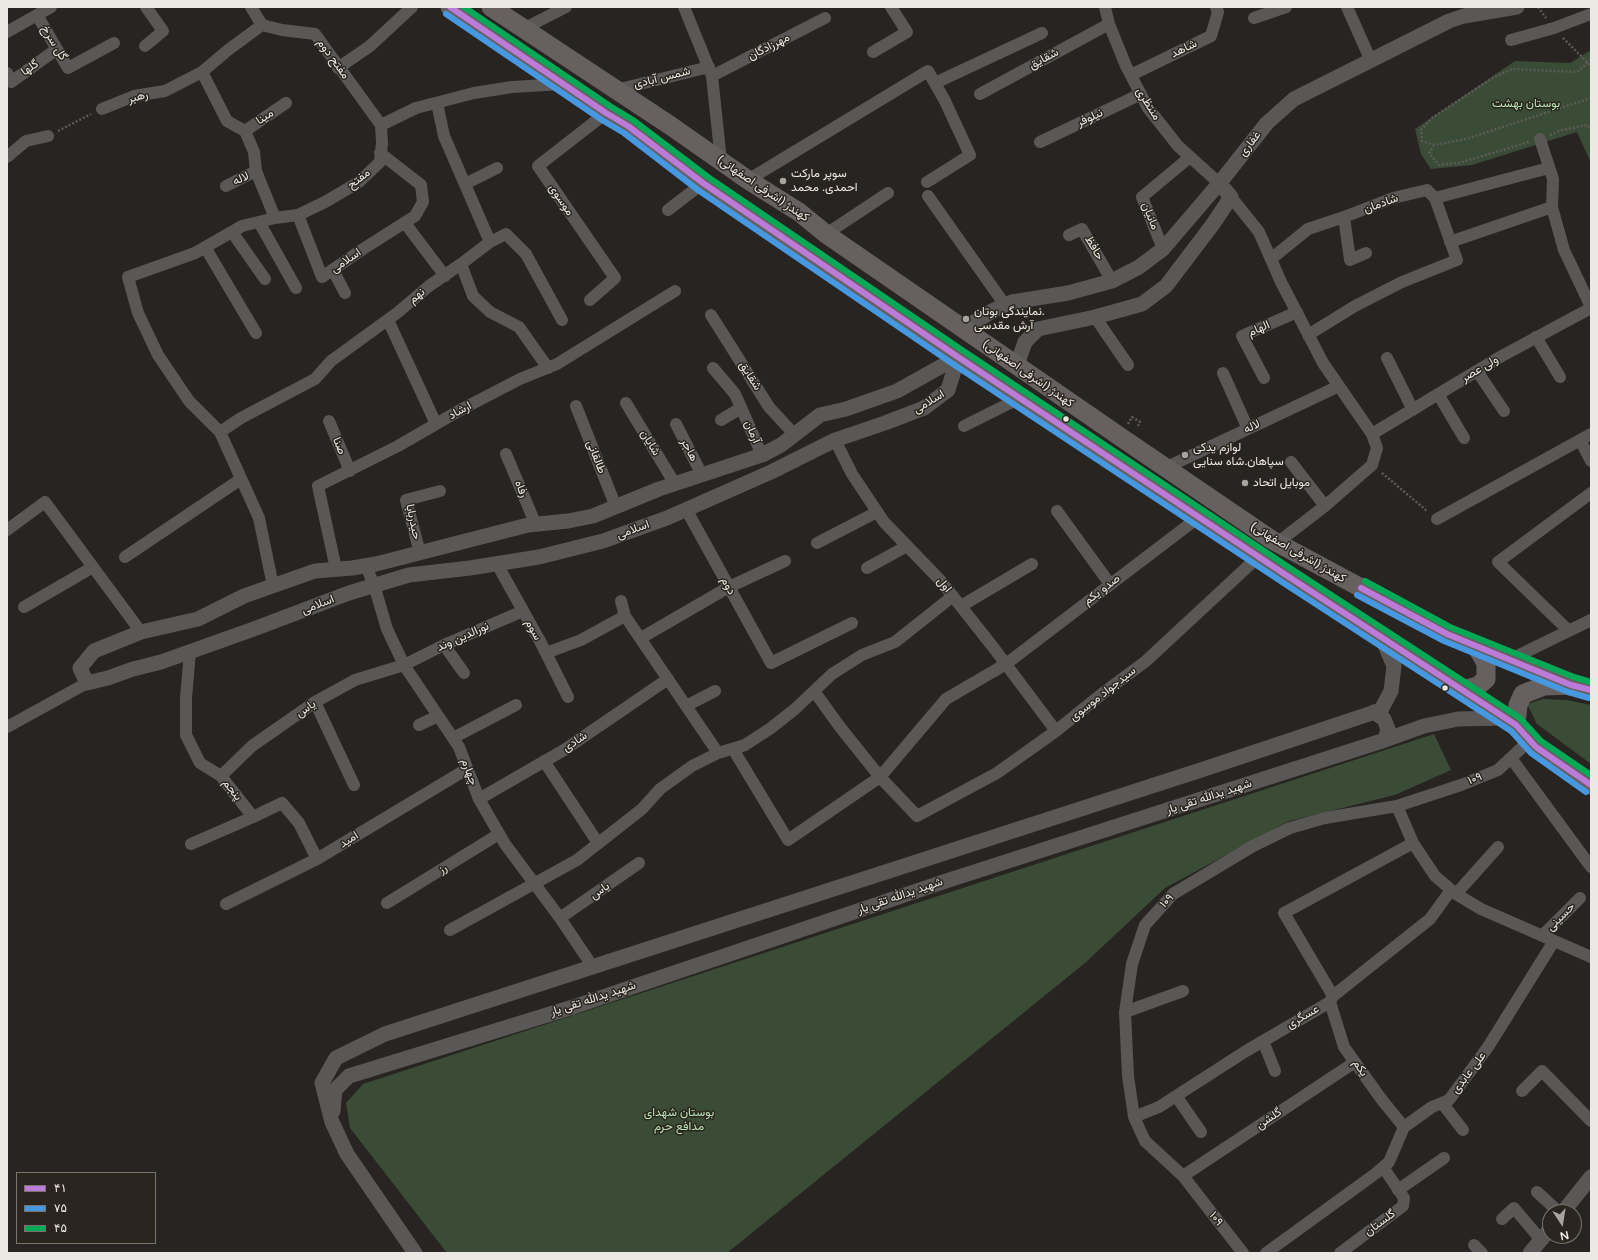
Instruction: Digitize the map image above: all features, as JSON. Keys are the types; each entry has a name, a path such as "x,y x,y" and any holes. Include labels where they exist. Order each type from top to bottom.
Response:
{"main road":[{"name":"کهندژ (اشرفی اصفهانی)","path":"450,7 606,113 628,126 704,183 958,357 1258,557 1510,722 1536,747 1591,785"},
{"name":"کهندژ (اشرفی اصفهانی)","path":"491,7 748,180 799,212 826,234 963,329 1277,543 1447,634 1570,684"},
{"path":"628,126 663,136 715,168 722,170 723,162"},
{"path":"739,207 727,190 727,187 735,182 760,193 778,204 799,212"},
{"path":"1463,690 1478,686 1486,679 1486,663 1476,646"},
{"path":"1510,722 1523,694 1544,686 1570,684 1591,690"}],"street":[{"path":"7,32 51,7"},
{"path":"145,46 163,32 146,7"},
{"path":"251,7 262,25"},
{"path":"338,68 370,46 412,7"},
{"path":"524,29 566,7"},
{"path":"684,7 710,71 723,162"},
{"path":"873,52 907,32 891,7"},
{"name":"منتظری","path":"1105,7 1109,24 1131,75 1148,108 1178,146 1219,183"},
{"name":"شاهد","path":"1131,75 1211,36 1218,12 1216,7"},
{"path":"1254,18 1286,7"},
{"path":"1347,7 1371,61"},
{"name":"غفاری","path":"963,329 994,310 1012,302 1068,292 1112,281 1140,267 1163,249 1267,123 1294,99 1449,21 1464,16 1517,7"},
{"path":"1511,40 1554,28 1591,14"},
{"name":"گل سرخ","path":"37,15 68,68 114,43"},
{"name":"مهرزادگان","path":"710,71 825,18"},
{"name":"شقایق","path":"980,94 1109,24"},
{"name":"مفتح دوم","path":"262,25 282,30 315,34 338,68 381,125"},
{"name":"رهبر","path":"102,109 134,96 165,91 202,72 228,50 262,25"},
{"path":"935,83 1042,33"},
{"name":"گلها","path":"7,74 10,82 57,49"},
{"name":"شمس آبادی","path":"616,90 710,71"},
{"path":"748,180 928,71 970,155 927,182"},
{"path":"202,72 227,121 245,131 254,152 256,171 275,218"},
{"path":"381,125 416,108 474,93 512,87 564,84"},
{"name":"نیلوفر","path":"1040,142 1141,94"},
{"path":"437,102 444,136 490,242"},
{"name":"مینا","path":"245,131 286,104"},
{"name":"موسوی","path":"590,300 615,278 538,166 606,113"},
{"name":"مفتح","path":"220,432 189,401 158,355 138,313 128,277 194,253 242,226 275,218 298,215 325,202 359,182 380,162 381,125"},
{"path":"7,157 26,141 48,136"},
{"path":"1540,139 1553,178 1552,207 1564,250 1591,307"},
{"name":"اسلامی","path":"298,215 322,277 416,216 424,202 421,185 380,153"},
{"name":"مانیان","path":"1163,249 1142,197 1190,157"},
{"path":"465,184 497,168"},
{"path":"1308,335 1355,306 1402,282 1457,260 1435,198 1549,168"},
{"name":"لاله","path":"226,186 256,171"},
{"path":"668,210 704,183"},
{"path":"1219,183 1259,232 1323,363 1372,434 1377,448 1372,465 1325,506 1277,543"},
{"name":"شادمان","path":"1271,259 1308,229 1393,198 1427,190 1435,198"},
{"path":"826,234 888,192"},
{"path":"928,196 1005,305"},
{"path":"1016,365 1025,342 1038,329 1096,317 1142,304 1166,286 1213,224 1231,197"},
{"path":"1450,242 1552,207"},
{"path":"1344,217 1350,260 1366,253"},
{"path":"259,222 296,288"},
{"path":"405,223 445,276"},
{"name":"حافظ","path":"1069,235 1082,229 1112,281"},
{"path":"232,232 265,279"},
{"name":"نهم","path":"220,432 241,418 315,379 331,361 388,320 429,286 445,276 490,242 506,234 526,254 562,320"},
{"path":"205,247 256,333"},
{"path":"461,264 473,296 490,312 519,327 548,368"},
{"path":"333,270 345,293"},
{"name":"ارشاد","path":"336,569 318,486 398,446 436,424 520,380 557,364 675,291"},
{"name":"ولی عصر","path":"1372,434 1477,371 1591,307"},
{"name":"الهام","path":"1264,378 1242,336 1297,312"},
{"name":"شقایق","path":"711,315 769,407 794,434"},
{"path":"1096,317 1128,365"},
{"path":"388,320 436,424"},
{"path":"1536,337 1560,377"},
{"name":"اسلامی","path":"958,357 948,390 924,408 834,440 771,472 667,518 603,541 539,557 409,575 349,593 190,652 108,678 87,683 80,668 94,651 141,632 198,619 244,596 315,571 366,566 536,525 593,516 675,484 762,456 781,445 820,415 846,409 897,391 958,357"},
{"path":"1387,358 1413,410"},
{"name":"آرمان","path":"713,368 735,394 762,456"},
{"path":"1477,371 1504,411"},
{"path":"1223,373 1248,429"},
{"name":"لاله","path":"1165,468 1339,386"},
{"path":"1438,394 1464,438"},
{"path":"964,426 1020,398"},
{"name":"شایان","path":"626,403 675,484"},
{"name":"طالقانی","path":"576,406 616,507"},
{"name":"آرمان","path":"721,420 741,408"},
{"name":"صنا","path":"329,421 350,470"},
{"name":"هاجر","path":"676,424 702,475"},
{"path":"220,432 259,518 273,586"},
{"path":"1437,519 1586,437 1591,461"},
{"name":"اول","path":"834,440 852,474 884,522 940,580 1056,731"},
{"name":"رفاه","path":"506,454 536,525"},
{"path":"1291,462 1325,506"},
{"path":"125,557 242,479"},
{"name":"حیدربابا","path":"420,553 406,500 440,490"},
{"path":"1568,630 1498,562 1591,494"},
{"path":"7,530 45,502 141,632"},
{"name":"دوم","path":"686,509 770,663 852,623"},
{"path":"1057,511 1110,584"},
{"path":"817,543 877,512"},
{"name":"صدو یکم","path":"733,749 788,840 880,777 946,699 1006,664 1199,517"},
{"path":"867,568 908,546"},
{"name":"سیدجواد موسوی","path":"880,777 917,816 997,773 1056,731 1146,661 1258,557"},
{"path":"641,638 729,587 785,561"},
{"name":"سوم","path":"497,564 546,653 568,697"},
{"path":"450,930 577,860 642,809 660,789 692,766 718,753 746,745 771,728 832,674 862,655 895,642 957,601 1032,564"},
{"name":"چهارم","path":"366,566 374,586 387,629 404,665 459,747 479,799 499,834 533,884 560,918 593,967"},
{"path":"24,607 94,567"},
{"path":"621,601 626,616 718,753"},
{"name":"نورالدین وند","path":"404,665 444,645 523,611"},
{"path":"546,653 581,640 626,616"},
{"path":"1509,660 1591,620"},
{"path":"415,1253 347,1154 332,1122 322,1082 336,1058 385,1034 1204,769 1381,710 1391,691 1394,666 1382,638"},
{"path":"444,645 464,673"},
{"name":"پنجم","path":"190,652 186,698 186,735 200,763 221,776 253,817"},
{"name":"یاس","path":"221,776 252,746 315,702 355,680 404,665"},
{"name":"شادی","path":"479,799 544,761 640,699 668,678"},
{"path":"1570,684 1591,681"},
{"path":"7,727 87,683"},
{"path":"686,706 715,691"},
{"path":"814,691 840,727 880,777"},
{"path":"315,702 354,785"},
{"path":"453,738 516,705"},
{"path":"1374,712 1384,719 1388,729 1385,740"},
{"path":"419,725 438,716"},
{"name":"شهید یدالله تقی یار","path":"332,1122 335,1090 349,1076 573,1007 953,879 1385,740 1424,726 1458,719 1510,722"},
{"name":"۱۰۹","path":"1243,1253 1183,1176 1145,1141 1134,1117 1128,1076 1125,1012 1132,964 1146,925 1173,894 1253,846 1290,828 1325,818 1397,806 1461,785 1498,770 1530,740"},
{"path":"1511,758 1591,867"},
{"path":"544,761 598,843"},
{"name":"امید","path":"226,904 317,859 467,769"},
{"path":"191,844 282,803 299,823 317,859"},
{"path":"1397,806 1413,843 1435,876 1454,892 1481,909 1591,957"},
{"name":"رز","path":"388,903 499,834"},
{"name":"یکم","path":"1404,1127 1382,1100 1344,1047 1331,999 1284,913 1413,843"},
{"name":"عسگری","path":"1134,1117 1159,1107 1331,999 1430,919 1498,847"},
{"name":"یاس","path":"560,918 639,863"},
{"name":"حسینی","path":"1542,936 1580,898"},
{"name":"علی عابدی","path":"1404,1127 1432,1107 1449,1100 1488,1047 1554,942"},
{"path":"1125,1012 1183,991"},
{"path":"1263,1041 1275,1071"},
{"name":"گلشن","path":"1183,1176 1355,1062"},
{"path":"1522,1091 1542,1071 1591,1121"},
{"path":"1176,1096 1201,1132"},
{"path":"1442,1103 1464,1130"},
{"path":"1266,1253 1389,1162 1404,1127"},
{"path":"1398,1190 1444,1158"},
{"name":"گلستان","path":"1340,1253 1403,1206 1404,1198 1383,1167"},
{"path":"1569,1204 1591,1177"},
{"path":"1537,1192 1550,1204"},
{"path":"1502,1219 1514,1208 1542,1231"},
{"path":"1530,1253 1542,1239"}],"path":[{"path":"1591,60 1577,72 1512,70 1494,77 1432,118 1421,130 1422,141 1434,145 1466,139 1591,98"},
{"path":"48,136 102,109"},
{"path":"1434,145 1429,153 1439,165 1459,163 1540,139 1562,130 1587,125 1591,129"},
{"path":"1132,417 1140,422"},
{"path":"1372,465 1437,519"}],"green space":[{"name":"بوستان بهشت","path":"1591,50 1591,163 1577,132 1472,165 1431,169 1421,154 1415,129 1515,61 1570,63"},
{"path":"1543,699 1567,700 1591,705 1591,764 1537,724 1527,704"},
{"name":"بوستان شهدای مدافع حرم","path":"1434,734 1451,770 1395,795 1289,821 1165,888 1085,963 727,1253 447,1253 350,1128 346,1103 363,1084"}],"transit line":[{"name":"۴۱","path":"450,7 606,113 628,126 703,183 958,357 1289,577 1516,725 1536,747 1591,785"},
{"name":"۴۵","path":"464,7 633,120 708,177 962,350 1293,570 1520,718 1541,741 1591,775"},
{"name":"۷۵","path":"446,14 602,120 624,133 698,190 953,364 1285,584 1511,731 1531,753 1586,792"},
{"name":"۴۵","path":"1365,581 1450,627 1574,677 1591,682"},
{"name":"۴۱","path":"1361,588 1447,634 1571,685 1591,690"},
{"name":"۷۵","path":"1357,595 1444,641 1568,692 1589,698"}],"place":[{"name":"سوپر مارکت احمدی. محمد","path":"783,181"},
{"name":"نمایندگی بوتان. آرش مقدسی","path":"966,319"},
{"name":"لوازم یدکی سپاهان.شاه سنایی","path":"1185,455"},
{"name":"موبایل اتحاد","path":"1245,483"}]}
